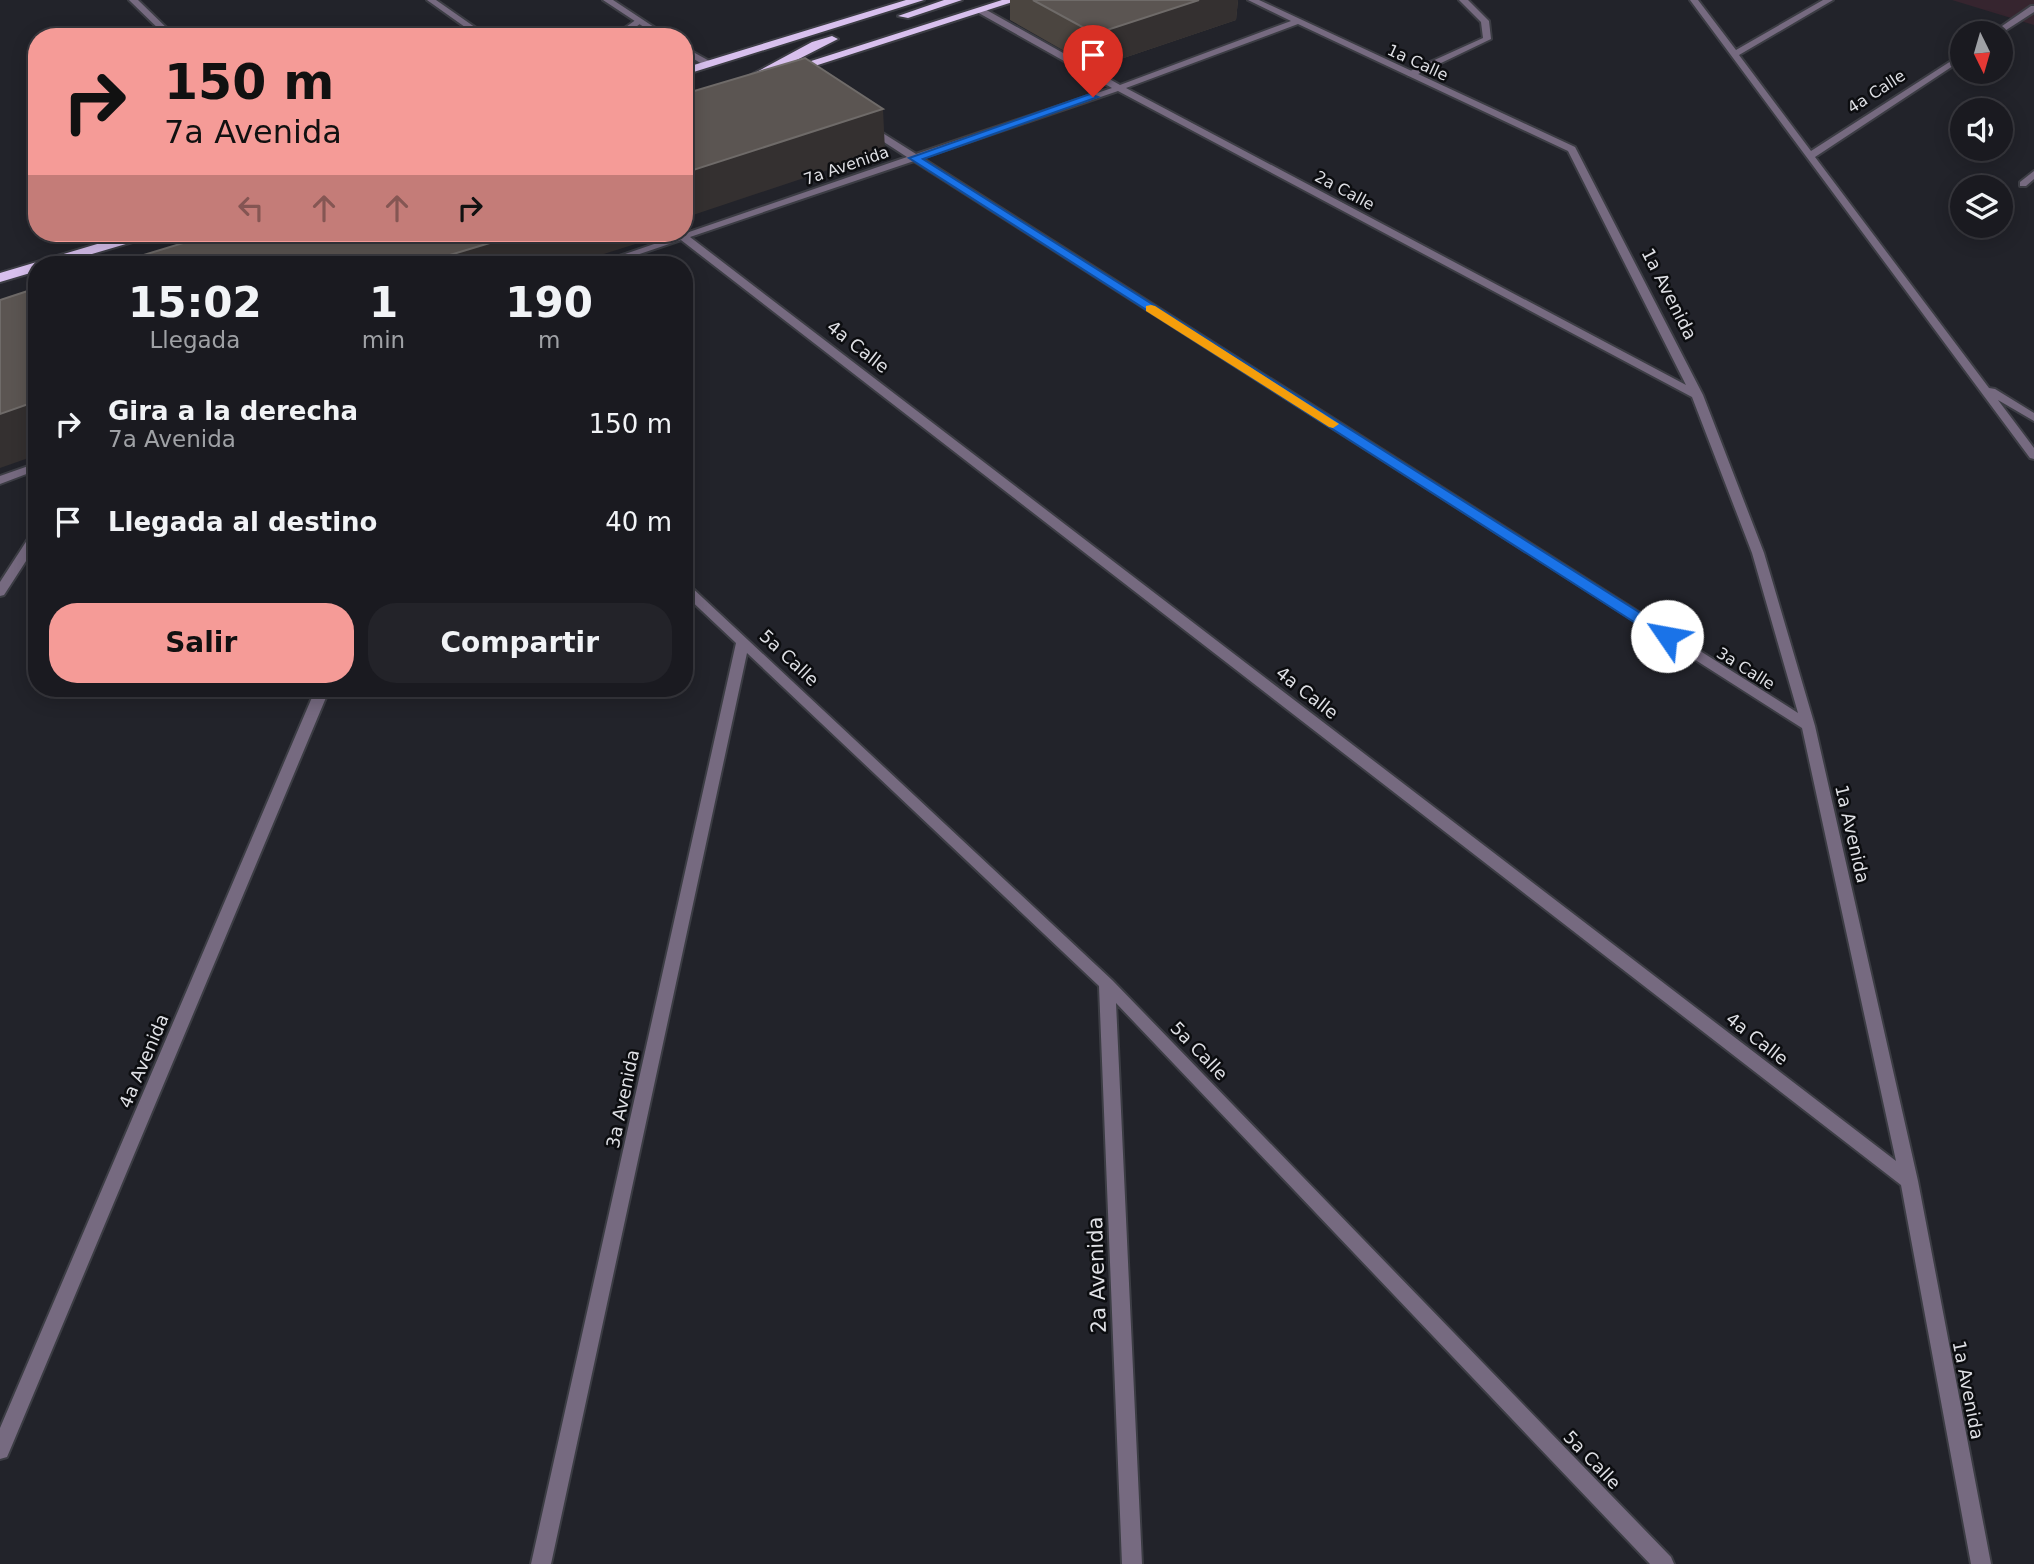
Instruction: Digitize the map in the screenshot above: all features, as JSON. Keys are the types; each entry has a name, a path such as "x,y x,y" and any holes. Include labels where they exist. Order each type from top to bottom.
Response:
{"highway":[{"path":"693,70 918,0"},
{"path":"956,0 816,44 733,88 1013,0"},
{"path":"71,256 118,242"},
{"path":"0,278 28,269"}],"street":[{"path":"133,0 163,28"},
{"path":"431,0 472,28"},
{"path":"607,0 651,28"},
{"name":"1a Calle","path":"1252,0 1572,149"},
{"path":"1410,74 1487,39 1485,21 1463,0"},
{"path":"1694,0 2034,456"},
{"path":"1733,55 1829,0"},
{"path":"2013,22 2034,8"},
{"name":"2a Calle","path":"980,10 1119,88 1697,395"},
{"path":"630,28 640,21"},
{"name":"7a Avenida","path":"693,232 1119,88 1297,22"},
{"path":"693,55 710,65"},
{"name":"4a Calle","path":"1810,156 1950,64"},
{"path":"783,72 794,79"},
{"name":"3a Calle","path":"860,122 1808,726"},
{"name":"1a Avenida","path":"1572,149 1697,395 1758,553 1808,726 1909,1181 1981,1564"},
{"path":"2034,174 2022,184 2034,188"},
{"name":"7a Avenida","path":"624,256 665,242"},
{"name":"4a Calle","path":"690,242 1909,1181"},
{"path":"1984,386 2032,415"},
{"path":"0,480 28,469"},
{"path":"0,592 28,548"},
{"name":"5a Calle","path":"693,595 1108,984 1664,1564"},
{"name":"3a Avenida","path":"541,1564 743,642"},
{"name":"4a Avenida","path":"0,1450 319,697"},
{"name":"2a Avenida","path":"1108,984 1132,1564"}],"shaded area":[{"path":"1952,0 2034,0 2034,25"}],"building":[{"path":"1033,0 1199,0 1095,34"},
{"path":"805,58 883,109 693,170 693,91"},
{"path":"186,242 493,242 447,256 140,256"},
{"path":"28,291 28,404 0,414 0,300"}],"slow traffic":[{"path":"1151,308 1333,424"}],"route":[{"path":"1093,97 914,158 1667,636"}]}
